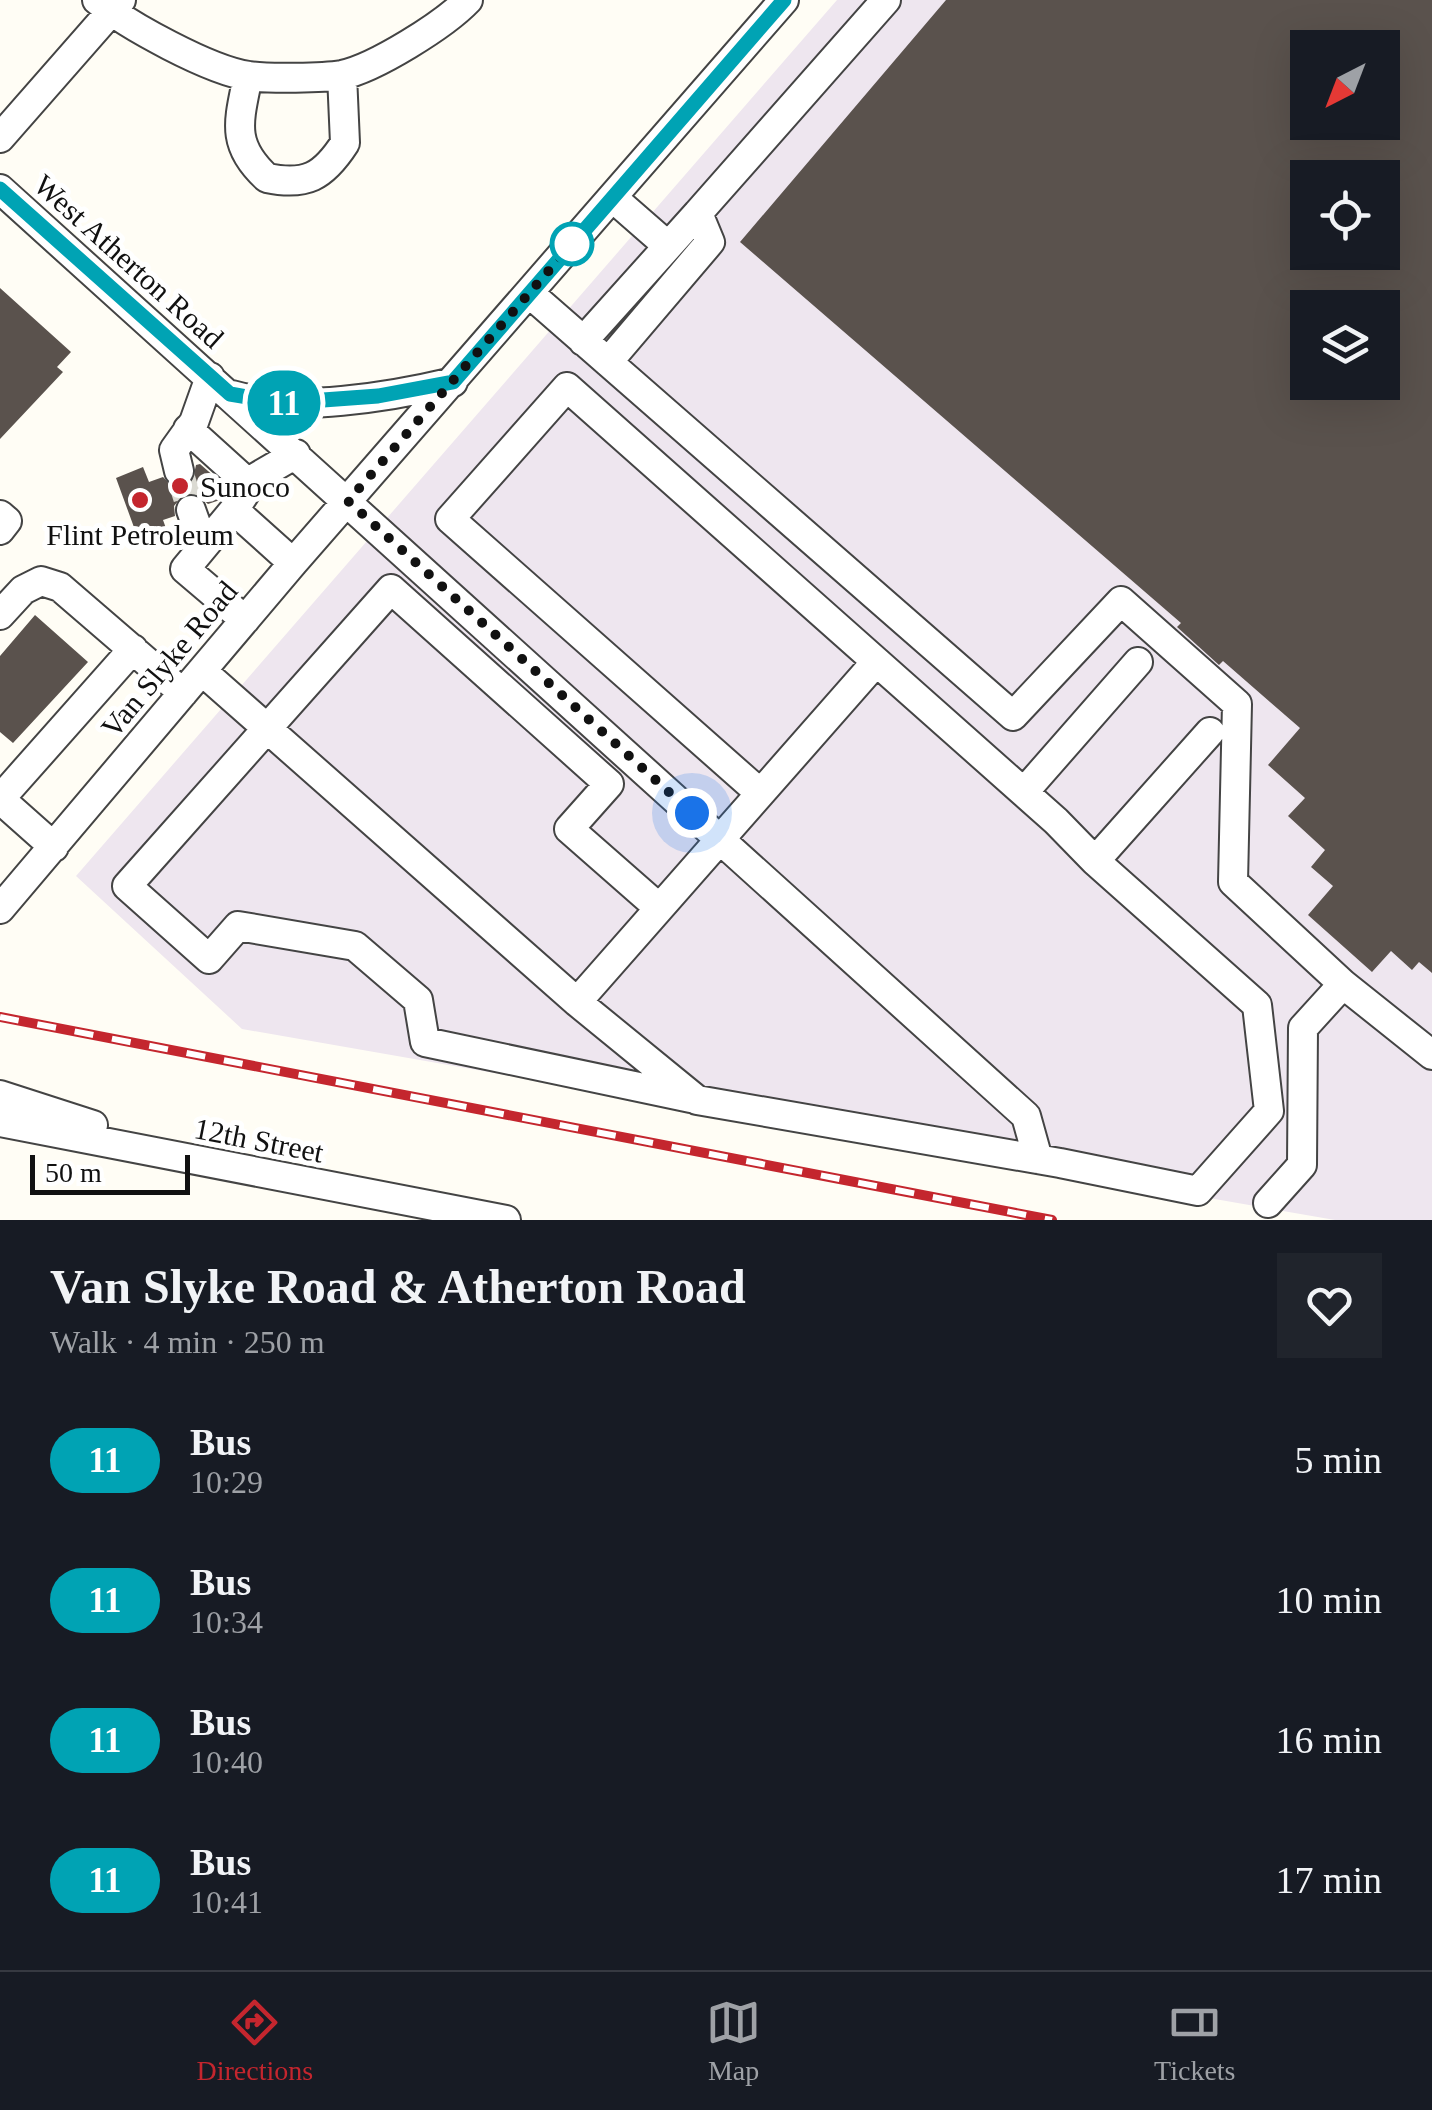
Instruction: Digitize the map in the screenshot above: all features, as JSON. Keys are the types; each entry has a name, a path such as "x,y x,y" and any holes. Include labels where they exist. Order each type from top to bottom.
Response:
{"street":[{"path":"0,138 110,4 188,54 248,76 342,75 406,45 468,0"},
{"name":"Van Slyke Road","path":"0,909 293,563 784,0"},
{"path":"583,341 886,0"},
{"path":"248,76 238,129 244,151 266,178 300,182 321,173 345,143 342,75"},
{"name":"West Atherton Road","path":"0,189 1026,1116 1038,1159"},
{"path":"613,198 668,246"},
{"path":"608,362 710,242 698,212"},
{"path":"528,293 1013,716 1121,601 1237,704 1232,882 1343,984 1432,1055"},
{"path":"179,471 174,450 220,386 282,403 378,396 453,382"},
{"path":"659,908 570,829 609,784 392,589 128,886 210,958 238,926 354,946 418,1000 425,1042 697,1100 1198,1191 1269,1111 1257,1005 1095,862 1024,792 567,388 450,519 760,793"},
{"path":"188,429 250,484"},
{"path":"245,620 185,568 234,510 250,484 296,454"},
{"path":"191,510 204,546"},
{"path":"234,510 293,563"},
{"path":"0,515 7,522 0,530"},
{"path":"0,615 23,590 41,581 60,587 133,649 267,728 577,1002 697,1100"},
{"path":"54,846 0,799 133,649"},
{"path":"577,1002 876,662"},
{"path":"1024,792 1138,662"},
{"path":"1095,862 1210,732"},
{"path":"1268,1203 1302,1166 1304,1028 1343,984"},
{"path":"0,1094 248,1172"},
{"name":"12th Street","path":"0,1122 506,1220"}],"shaded area":[{"path":"837,0 1432,0 1432,1220 1335,1220 242,1029 76,876"}],"building":[{"path":"946,0 1432,0 1432,973 1419,962 1412,970 1391,951 1372,972 1308,915 1333,886 1311,867 1325,850 1288,816 1305,798 1268,765 1300,728 1223,661 1219,665 1177,627 1181,623 740,242"},
{"path":"0,288 71,352 57,367 63,372 0,439"},
{"path":"200,464 224,485 226,490 220,500 208,504 195,493 184,494 174,506 175,516 163,520 167,531 139,541 116,478 143,467 149,482 163,477 173,487 182,488 192,483 196,465"},
{"path":"35,615 88,662 13,743 0,732 0,656"}],"tunnel":[{"path":"179,471 191,510"}],"railway":[{"path":"0,1017 1052,1220"}],"bus line":[{"name":"11","path":"0,189 230,394 282,403 420,390 453,382 784,0"}],"place":[{"name":"Sunoco","path":"180,486"},
{"name":"Flint Petroleum","path":"140,500"}],"route":[{"path":"572,244 348,501 692,813"}]}
